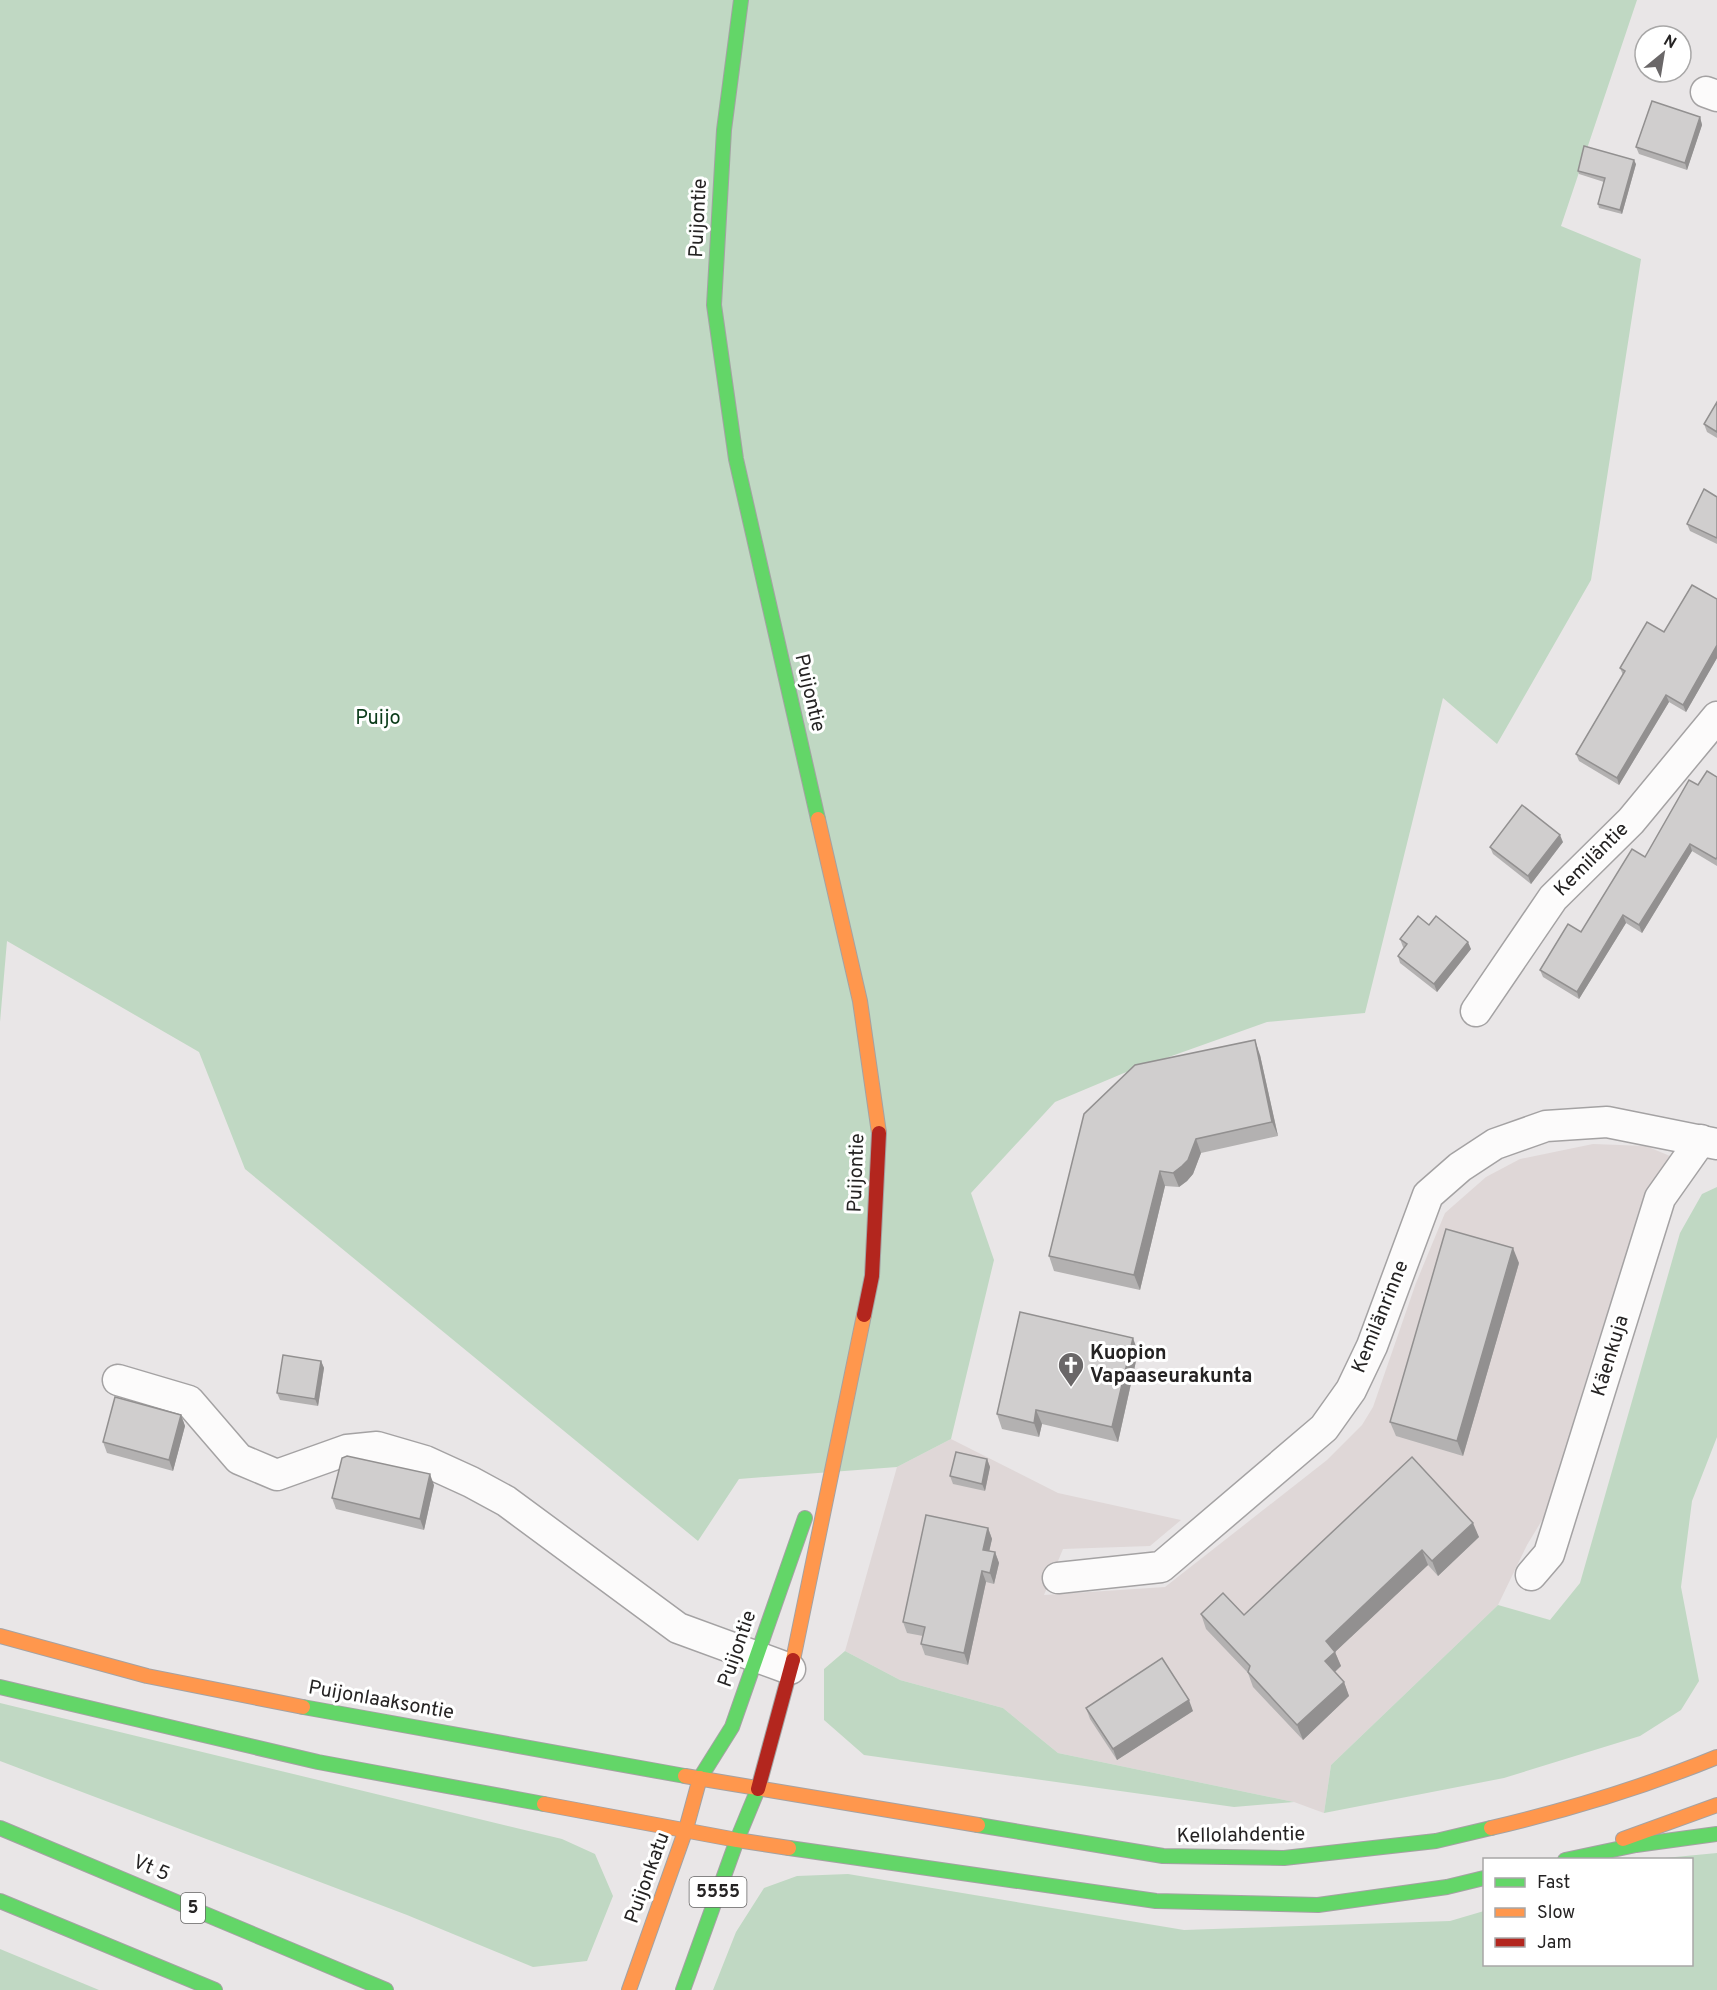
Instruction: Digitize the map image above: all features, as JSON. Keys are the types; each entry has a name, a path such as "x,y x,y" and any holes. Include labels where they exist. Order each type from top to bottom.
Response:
{"main road":[{"name":"Puijontie","path":"741,0 724,130 714,305 736,459 860,1001 879,1131 872,1276 790,1669 758,1789"},
{"name":"Puijontie","path":"700,1778 732,1727 849,1391"},
{"name":"Puijonlaaksontie","path":"0,1636 147,1676 246,1696 758,1789"},
{"path":"0,1687 318,1761 737,1840 1156,1901 1318,1905 1447,1887 1483,1878"},
{"name":"Kellolahdentie","path":"758,1789 1163,1856 1284,1858 1436,1841 1542,1816 1680,1772 1717,1757"},
{"name":"Puijonkatu","path":"629,1990 686,1829 700,1778"},
{"name":"5555","path":"683,1990 737,1840 758,1789"},
{"path":"1569,1858 1717,1805"},
{"name":"Vt 5","path":"0,1828 386,1990"},
{"path":"1573,1858 1636,1845 1717,1834"},
{"path":"0,1901 214,1990"}],"street":[{"name":"Kemiläntie","path":"1476,1011 1553,898 1631,820 1717,717"},
{"name":"Kemilänrinne","path":"1058,1578 1161,1567 1324,1428 1351,1390 1372,1346 1428,1195 1460,1167 1495,1144 1546,1126 1607,1122 1709,1142"},
{"name":"Käenkuja","path":"1531,1575 1549,1554 1660,1198 1709,1142"},
{"path":"117,1380 189,1401 239,1459 277,1475 347,1450 377,1447 425,1461 506,1501 678,1628 790,1669"}],"shaded area":[{"path":"1593,1144 1646,1146 1670,1156 1643,1210 1594,1353 1547,1512 1527,1545 1498,1605 1331,1765 1324,1813 1294,1802 1058,1753 1003,1708 900,1680 845,1651 897,1467 951,1439 1058,1493 1181,1520 1150,1546 1063,1549 1044,1595 1165,1587 1327,1460 1362,1425 1373,1407 1416,1283 1445,1213 1486,1177 1520,1159"}],"green space":[{"name":"Puijo","path":"0,0 1637,0 1561,226 1641,259 1591,580 1497,744 1443,698 1365,1013 1267,1022 1124,1073 1055,1102 971,1193 994,1260 951,1439 897,1467 739,1479 698,1541 245,1169 199,1052 7,941 0,1022"},
{"path":"1717,1187 1717,1437 1692,1501 1681,1587 1699,1681 1681,1710 1640,1736 1504,1778 1324,1813 1331,1765 1498,1605 1550,1620 1580,1583 1680,1233 1702,1194"},
{"path":"845,1651 900,1680 1003,1708 1058,1753 1294,1802 1234,1807 864,1755 824,1720 824,1669"},
{"path":"0,1703 562,1839 595,1854 613,1896 587,1961 533,1967 407,1915 0,1761"},
{"path":"1717,1853 1717,1990 713,1990 736,1932 764,1888 797,1876 848,1874 1184,1930 1450,1921 1483,1911 1483,1966 1693,1966 1693,1858 1664,1858"},
{"path":"0,1949 99,1990 0,1990"}],"building":[{"path":"1652,101 1700,117 1685,163 1636,147"},
{"path":"1584,146 1634,160 1620,210 1598,204 1605,178 1578,171"},
{"path":"1717,402 1717,432 1704,424"},
{"path":"1704,489 1717,497 1717,538 1687,524"},
{"path":"1692,585 1717,599 1717,645 1683,705 1666,695 1617,778 1576,754 1625,671 1620,668 1647,622 1664,632"},
{"path":"1707,771 1717,777 1716,859 1690,844 1639,925 1623,915 1577,992 1540,970 1568,924 1581,932 1632,849 1645,857 1689,780 1698,785"},
{"path":"1522,805 1560,835 1528,876 1490,847"},
{"path":"1418,916 1429,925 1436,916 1468,942 1434,984 1398,956 1407,944 1400,939"},
{"path":"1255,1040 1272,1122 1196,1139 1188,1160 1182,1166 1173,1173 1160,1171 1134,1275 1049,1256 1084,1114 1135,1065"},
{"path":"1446,1229 1513,1248 1457,1441 1390,1422"},
{"name":"Kuopion Vapaaseurakunta","path":"1020,1312 1133,1338 1112,1427 1036,1410 1034,1423 997,1414"},
{"path":"283,1355 321,1361 315,1399 277,1393"},
{"path":"115,1397 181,1415 169,1460 103,1442"},
{"path":"956,1452 987,1459 982,1484 950,1476"},
{"path":"347,1456 430,1474 420,1519 332,1498 342,1458"},
{"path":"1412,1457 1473,1523 1432,1561 1422,1550 1326,1641 1335,1652 1325,1661 1344,1682 1297,1725 1248,1672 1250,1666 1201,1614 1223,1593 1244,1615"},
{"path":"926,1515 988,1528 983,1550 995,1552 990,1573 982,1571 964,1653 921,1644 925,1627 903,1622"},
{"path":"1162,1658 1189,1700 1113,1749 1086,1708"}],"traffic: fast":[{"path":"741,0 724,130 714,305 736,459 818,819"},
{"path":"700,1778 732,1727 805,1518"},
{"path":"0,1687 318,1762 544,1804"},
{"path":"303,1707 685,1776"},
{"path":"683,1990 737,1840 758,1789"},
{"path":"978,1825 1163,1856 1284,1858 1436,1841 1491,1828"},
{"path":"0,1828 386,1990"},
{"path":"1574,1858 1636,1845 1717,1834"},
{"path":"789,1848 1156,1901 1318,1905 1447,1887 1483,1878"},
{"path":"0,1901 215,1990"}],"traffic: slow":[{"path":"818,819 860,1001 879,1133"},
{"path":"793,1660 864,1315"},
{"path":"0,1636 147,1676 303,1707"},
{"path":"1491,1828 1606,1797 1717,1757"},
{"path":"685,1776 978,1825"},
{"path":"629,1990 686,1829 700,1778"},
{"path":"544,1804 789,1848"},
{"path":"1623,1839 1717,1805"}],"traffic: jam":[{"path":"864,1315 872,1276 879,1133"},
{"path":"758,1789 793,1660"}],"place":[{"name":"Kuopion Vapaaseurakunta","path":"1071,1388"}]}
